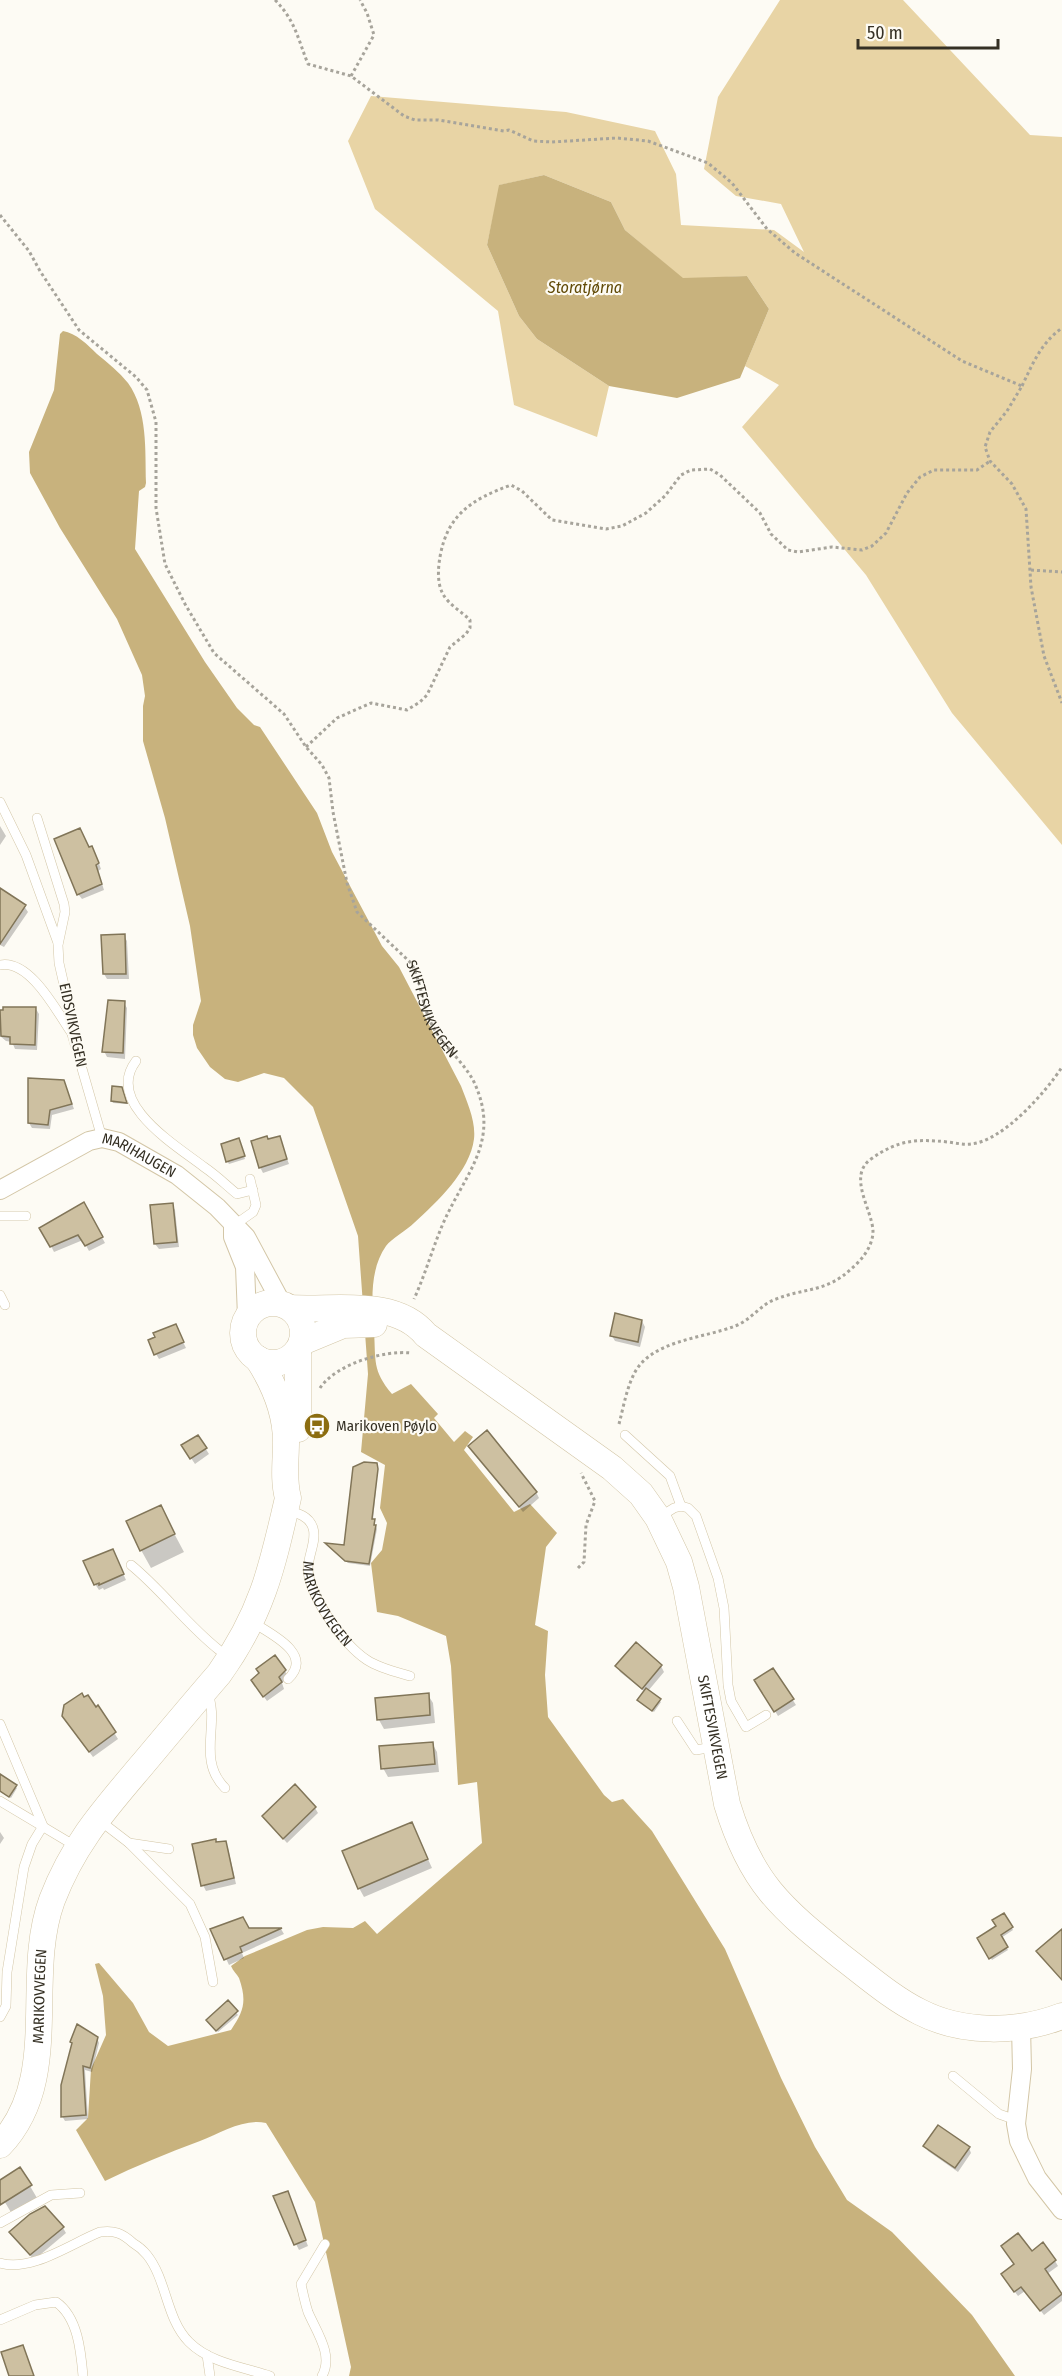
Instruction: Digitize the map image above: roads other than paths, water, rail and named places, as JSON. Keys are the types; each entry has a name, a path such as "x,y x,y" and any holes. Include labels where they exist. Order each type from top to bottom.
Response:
{"main road":[{"path":"265,1303 295,1307 303,1324 306,1343 282,1362 273,1363 258,1359 246,1347 243,1336 243,1326 247,1316 255,1308 265,1303"},
{"name":"SKIFTESVIKVEGEN","path":"295,1307 369,1309 417,1336 426,1335 612,1467 641,1494 658,1518 680,1562 727,1804 736,1837 748,1862 780,1905 883,1989 921,2012 969,2027 994,2029 1021,2027 1062,2016"},
{"name":"SKIFTESVIKVEGEN","path":"306,1343 343,1325 370,1323 401,1327"},
{"name":"MARIKOVVEGEN","path":"286,1504 296,1489 306,1343"},
{"name":"MARIKOVVEGEN","path":"0,2145 9,2136 21,2116 35,2073 38,2048 39,1965 43,1934 55,1894 77,1847 98,1818 237,1649 252,1622 271,1572 286,1504 286,1438 280,1401 258,1359"}],"street":[{"name":"MARIHAUGEN","path":"0,1190 89,1141 102,1138 119,1142 177,1174 217,1207 246,1237 295,1307"},
{"name":"MARIHAUGEN","path":"233,1226 233,1237 245,1267 247,1316"},
{"path":"1021,2027 1022,2069 1016,2120 1019,2141 1037,2178 1062,2210"}],"lane":[{"name":"EIDSVIKVEGEN","path":"1,800 27,855 58,945"},
{"name":"EIDSVIKVEGEN","path":"37,818 64,904 65,912 58,945 59,963 69,1007 72,1034 102,1138"},
{"path":"0,965 12,965 35,981 72,1034"},
{"name":"MARIHAUGEN","path":"136,1061 131,1067 129,1086 132,1099 143,1118 179,1150 237,1194 253,1190"},
{"path":"233,1226 252,1212 256,1205 250,1179"},
{"path":"0,1216 26,1216"},
{"path":"0,1295 5,1305"},
{"path":"624,1435 670,1476 681,1506"},
{"name":"MARIKOVVEGEN","path":"286,1504 308,1519 313,1526 314,1535 308,1567 310,1581 343,1638 367,1660 410,1676"},
{"path":"658,1518 681,1506 688,1508 696,1516 718,1578 724,1608 731,1701 746,1727 766,1715"},
{"path":"131,1565 154,1584 184,1619 219,1650"},
{"path":"252,1622 286,1644 294,1654 296,1672 288,1679"},
{"path":"206,1689 211,1701 209,1745 212,1765 215,1776 225,1788"},
{"path":"677,1721 696,1750 716,1746"},
{"path":"0,1724 43,1826"},
{"path":"0,1801 77,1847"},
{"path":"98,1818 129,1844 190,1904 205,1937 213,1982"},
{"name":"MARIKOVVEGEN","path":"0,2018 6,2006 3,1988 24,1867 32,1844 43,1826"},
{"path":"129,1844 169,1849"},
{"path":"953,2076 999,2114 1016,2120"},
{"path":"0,2223 51,2195 80,2193"},
{"path":"0,2263 9,2265 30,2262 99,2232 121,2233 146,2254 155,2268 177,2324 189,2342 207,2355 270,2376"},
{"path":"322,2376 326,2363 325,2355 320,2336 308,2311 301,2284 325,2244"},
{"path":"0,2320 35,2305 56,2302 66,2312 77,2336 83,2376"},
{"path":"207,2355 210,2376"}],"water":[{"name":"Storatjørna","path":"544,175 611,202 625,230 683,278 747,276 769,309 740,378 677,398 609,386 537,339 519,316 487,245 499,185"},
{"path":"63,331 82,340 117,371 128,383 139,406 144,431 146,483 145,487 139,491 135,549 205,662 237,708 254,725 260,727 317,813 332,852 382,946 399,967 461,1086 474,1125 471,1151 459,1174 433,1206 388,1243 381,1255 374,1276 373,1310 375,1358 381,1378 392,1394 411,1384 438,1414 434,1418 454,1442 465,1431 473,1437 464,1450 514,1512 530,1504 557,1533 546,1547 535,1625 548,1631 545,1675 548,1717 604,1795 612,1802 623,1799 652,1831 725,1949 781,2078 815,2147 847,2200 892,2232 972,2315 1015,2376 349,2376 351,2367 315,2202 266,2123 249,2123 233,2127 105,2181 76,2130 88,2118 91,2069 106,2035 103,1996 95,1964 99,1963 133,2003 149,2032 168,2046 231,2030 243,2005 243,1993 239,1978 231,1966 245,1956 307,1930 323,1927 353,1928 365,1921 377,1934 482,1843 477,1782 458,1785 451,1666 446,1636 398,1616 377,1612 371,1563 382,1550 387,1523 380,1508 385,1465 361,1452 368,1374 358,1236 313,1107 284,1078 264,1073 238,1082 225,1079 210,1067 197,1048 193,1025 201,1001 190,926 165,818 143,741 145,696 142,675 117,619 60,528 30,473 29,452 54,390 60,334"}],"place":[{"name":"Marikoven Pøylo","path":"317,1426"}]}
